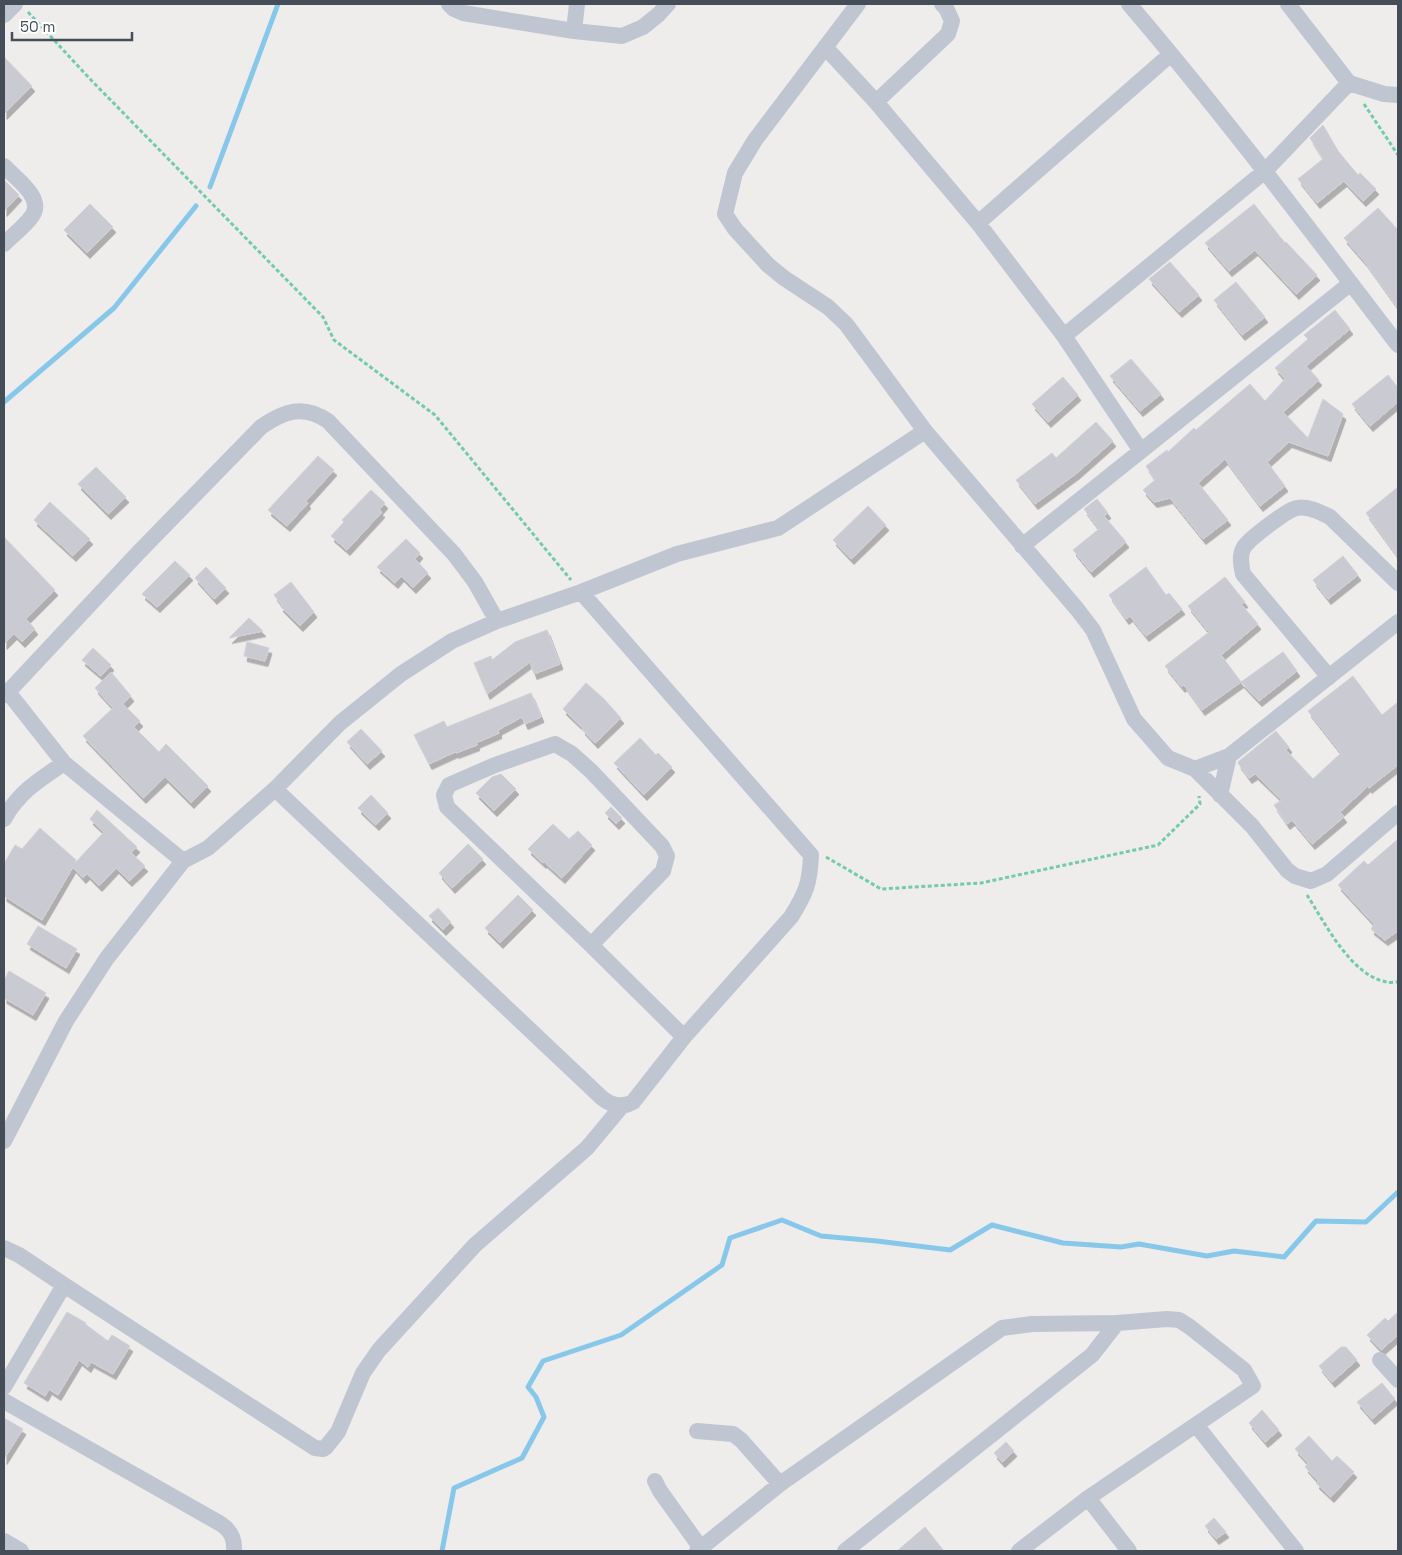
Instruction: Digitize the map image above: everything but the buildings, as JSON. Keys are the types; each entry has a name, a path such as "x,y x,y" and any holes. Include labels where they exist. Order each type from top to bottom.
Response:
{"street":[{"path":"449,4 454,9 463,13 574,31 622,36 643,27 660,14 668,4"},
{"path":"574,31 577,4"},
{"path":"858,4 755,140 735,173 724,214 768,265 828,307 846,324 925,431 1093,630 1134,719 1168,758 1196,770 1252,826 1287,870 1295,876 1311,881 1327,874 1398,813"},
{"path":"876,102 948,34 952,21 942,4"},
{"path":"1128,4 1172,54 1265,171 1398,345"},
{"path":"1288,4 1349,83 1384,94 1398,95"},
{"path":"4,15 21,7"},
{"path":"825,47 876,102 978,223 1064,336 1141,451"},
{"path":"978,223 1172,54"},
{"path":"1064,336 1265,171 1349,83"},
{"path":"4,166 31,193 36,203 32,216 4,244"},
{"path":"1022,546 1351,283"},
{"path":"184,861 64,763 6,694 132,559 261,427 274,419 296,410 319,414 328,421 454,554 475,582 497,621"},
{"path":"4,1141 71,1013 106,958 184,861 208,848 275,789 340,723 401,674 452,641 497,621 581,592 677,554 778,528 925,431"},
{"path":"1329,677 1243,574 1241,563 1243,548 1249,541 1289,510 1304,507 1330,517 1398,583"},
{"path":"275,789 602,1098 614,1105 622,1106 633,1102 684,1037 791,917 804,896 810,875 810,855 581,592"},
{"path":"1196,770 1229,756 1398,622"},
{"path":"591,944 663,871 667,856 662,846 591,771 572,754 555,744 495,765 449,785 444,795 447,807 591,944 684,1037"},
{"path":"1220,795 1229,756"},
{"path":"4,819 18,798 64,763"},
{"path":"4,1248 314,1448 322,1449 326,1447 338,1432 363,1373 379,1350 475,1245 587,1148 622,1106"},
{"path":"4,1387 64,1285"},
{"path":"655,1481 660,1492 700,1550 780,1484 1002,1328 1040,1323 1117,1323 1167,1319 1179,1320 1244,1370 1253,1386 1088,1498 1019,1551"},
{"path":"845,1551 1092,1355 1117,1323"},
{"path":"1380,1360 1398,1380"},
{"path":"4,1401 221,1524 228,1529 232,1536 235,1544 234,1551"},
{"path":"1196,1425 1296,1551"},
{"path":"697,1432 732,1434 737,1437 780,1484"},
{"path":"1088,1498 1129,1551"},
{"path":"4,1541 21,1551"}],"path":[{"path":"21,7 323,317 334,340 435,415 581,592"},
{"path":"1349,83 1398,155"},
{"path":"810,855 826,857 881,889 981,883 1158,845 1200,804 1199,795"},
{"path":"1295,876 1344,953 1365,973 1387,982 1398,982"}],"waterway":[{"path":"210,187 278,4"},
{"path":"4,402 114,308 196,206"},
{"path":"442,1551 454,1488 522,1458 544,1417 536,1397 528,1387 543,1361 621,1335 722,1265 730,1238 782,1220 821,1236 950,1250 992,1225 1063,1243 1121,1247 1139,1244 1207,1256 1234,1251 1284,1257 1316,1221 1366,1222 1398,1192"}]}
